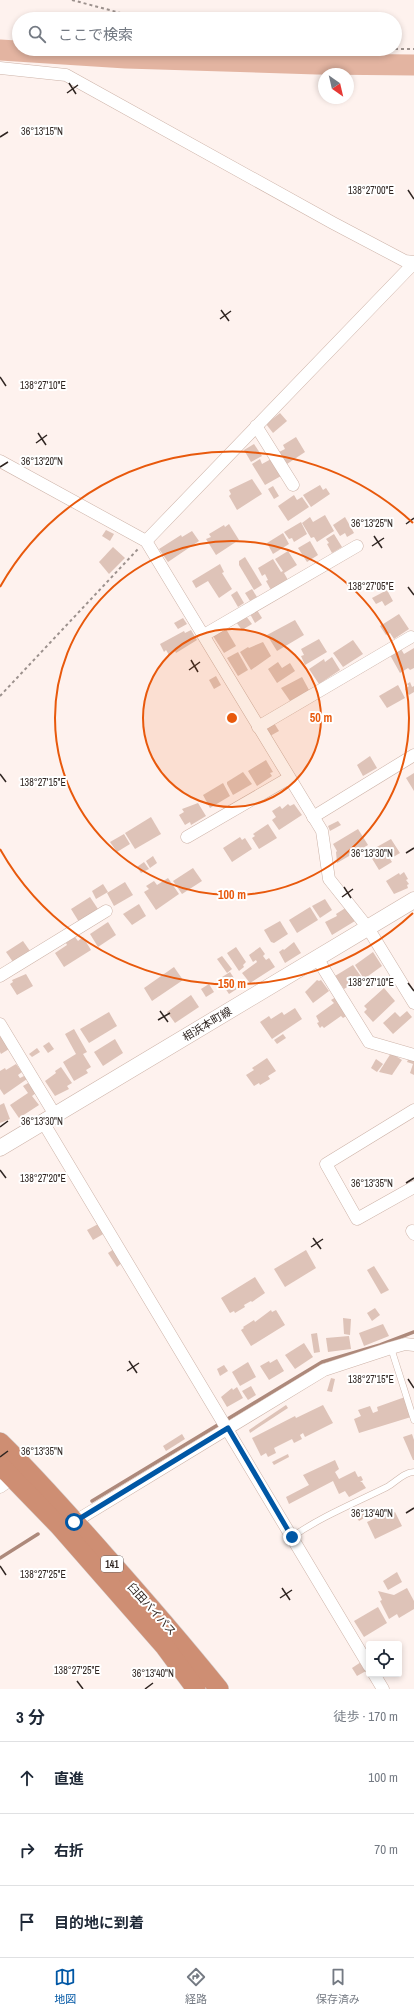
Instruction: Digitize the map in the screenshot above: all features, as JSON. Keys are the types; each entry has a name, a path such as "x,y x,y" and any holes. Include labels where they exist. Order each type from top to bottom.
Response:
{"highway":[{"name":"臼田バイパス","path":"0,1442 26,1468 177,1638 219,1689"},
{"name":"臼田バイパス","path":"0,1465 7,1482 59,1526 165,1647 196,1689"}],"main road":[{"name":"相浜本町線","path":"0,1148 414,900"}],"street":[{"path":"0,68 66,75 333,223 405,261 414,263"},
{"path":"146,541 414,263"},
{"path":"256,426 293,485"},
{"path":"0,461 146,541 322,831 328,879 368,928 414,1002"},
{"path":"204,635 357,546"},
{"path":"258,726 411,637"},
{"path":"313,817 414,755"},
{"path":"187,837 289,778"},
{"path":"0,976 106,911"},
{"path":"317,958 369,1042 414,1055"},
{"path":"0,1024 49,1118 228,1428 366,1661"},
{"path":"414,1110 326,1164 357,1220 414,1187"},
{"path":"74,1522 324,1370 405,1344 414,1345"},
{"path":"376,1677 383,1689"}],"lane":[{"path":"391,1348 414,1420"},
{"path":"292,1537 306,1527 389,1486 410,1472 414,1472"}],"path":[{"path":"72,0 117,12"},
{"path":"402,49 414,48"},
{"path":"0,696 146,541"}],"building":[{"path":"280,413 287,421 273,433 266,424"},
{"path":"296,437 305,452 287,464 279,452 285,449 283,445"},
{"path":"254,444 262,456 251,462 244,450"},
{"path":"260,459 262,464 271,459 281,476 265,485 252,464"},
{"path":"252,479 262,494 237,510 229,496 231,494 229,490"},
{"path":"320,485 323,490 326,488 330,494 311,507 303,495"},
{"path":"273,486 279,496 274,499 268,489"},
{"path":"294,495 297,500 302,497 309,507 288,521 278,506"},
{"path":"325,515 334,531 317,542 314,537 311,538 302,523 310,517 313,522"},
{"path":"345,517 354,533 347,537 345,533 340,536 333,525"},
{"path":"301,522 307,534 294,542 292,538 289,539 284,532"},
{"path":"229,524 239,540 216,555 206,539 211,537 209,534 224,525 225,527"},
{"path":"106,530 114,534 110,541 102,536"},
{"path":"192,531 199,541 168,562 159,549 181,535 182,537"},
{"path":"283,533 289,544 273,554 267,543"},
{"path":"334,534 342,547 332,553 326,539"},
{"path":"310,541 318,555 307,562 298,548"},
{"path":"113,547 125,558 109,574 99,562"},
{"path":"288,551 297,565 284,573 288,580 271,590 266,581 268,580 265,574 262,576 258,568 273,559 281,572 283,571 275,559"},
{"path":"245,557 262,585 254,590 239,565 239,561"},
{"path":"220,564 224,572 222,573 232,589 219,598 208,581 196,588 192,581"},
{"path":"252,589 257,597 250,601 245,593"},
{"path":"387,590 393,601 385,606 382,601 376,604 372,598"},
{"path":"237,591 244,603 238,607 231,595"},
{"path":"257,610 262,618 255,623 250,614"},
{"path":"399,614 409,629 394,639 390,633 386,635 380,626"},
{"path":"246,616 252,624 242,630 236,622"},
{"path":"183,618 187,624 178,629 174,623"},
{"path":"295,620 304,635 277,651 267,635"},
{"path":"226,629 236,646 224,653 213,636"},
{"path":"191,630 197,640 176,653 175,651 169,655 166,650 164,652 160,644 184,631 185,633"},
{"path":"319,639 327,652 305,665 301,656 304,655 301,649"},
{"path":"353,640 363,654 343,667 333,653"},
{"path":"263,642 271,656 251,670 240,652 248,647 249,648"},
{"path":"414,648 414,668 410,670 408,668 400,673 390,655 401,649 404,654"},
{"path":"238,652 248,670 238,676 227,658"},
{"path":"332,657 340,670 319,684 309,669 324,659 325,662"},
{"path":"278,662 282,668 290,663 295,671 277,683 268,669"},
{"path":"216,676 221,685 214,689 209,680"},
{"path":"302,677 309,690 290,701 281,688"},
{"path":"410,682 412,687 414,686 414,692 409,695 405,689 409,686 407,684"},
{"path":"398,685 405,698 387,708 379,696"},
{"path":"274,723 279,731 270,736 265,729"},
{"path":"370,756 377,768 363,776 357,765"},
{"path":"266,760 273,772 270,773 272,776 257,786 248,771"},
{"path":"243,772 252,784 233,795 227,782"},
{"path":"414,773 414,791 406,778"},
{"path":"223,783 230,796 210,808 203,795"},
{"path":"198,803 206,816 191,825 190,822 185,825 179,815 184,812 182,809"},
{"path":"288,804 290,806 294,804 302,815 279,830 272,820 276,817 272,811 280,806 282,809"},
{"path":"151,817 161,834 135,849 125,833"},
{"path":"338,821 341,825 330,831 328,826"},
{"path":"268,824 277,838 259,849 252,838 255,836 253,834"},
{"path":"358,829 368,845 337,863 337,851 333,844"},
{"path":"124,834 130,844 117,852 110,842"},
{"path":"240,837 242,840 245,838 252,849 232,862 223,848"},
{"path":"391,839 400,853 390,859 392,862 379,870 368,852"},
{"path":"153,856 157,863 150,868 146,861"},
{"path":"144,862 149,869 141,873 137,867"},
{"path":"193,868 202,881 182,894 173,881"},
{"path":"404,872 408,879 406,880 409,884 407,885 408,888 394,894 386,881 399,873 400,875"},
{"path":"168,878 179,894 156,910 144,892 149,889 146,886 154,881 157,885"},
{"path":"125,882 133,895 114,906 107,893"},
{"path":"103,884 108,892 96,899 92,891"},
{"path":"90,897 98,909 79,922 71,909"},
{"path":"325,899 332,910 320,918 312,906"},
{"path":"139,904 146,916 132,925 123,914"},
{"path":"310,907 318,920 297,933 289,920"},
{"path":"347,907 355,921 332,935 325,922 337,916 336,914"},
{"path":"280,921 288,934 274,943 271,942 264,930"},
{"path":"108,922 116,935 98,947 90,934"},
{"path":"75,937 78,941 83,937 91,950 64,967 55,953 67,945 66,943"},
{"path":"23,941 30,951 13,962 6,952"},
{"path":"294,942 301,953 285,963 279,952"},
{"path":"236,947 246,962 243,965 244,967 239,971 227,953"},
{"path":"260,947 265,954 263,956 266,960 269,958 275,967 250,983 242,973 257,962 256,960 253,962 249,955"},
{"path":"373,952 382,966 364,979 355,965"},
{"path":"222,956 232,969 227,973 217,959"},
{"path":"353,965 362,978 344,989 335,976"},
{"path":"174,967 183,980 152,1001 144,988"},
{"path":"230,972 240,987 229,994 219,979"},
{"path":"26,974 33,986 17,995 10,984 13,982 12,980"},
{"path":"317,980 321,980 329,991 313,1003 305,992"},
{"path":"209,984 214,992 206,997 201,989"},
{"path":"384,988 395,1001 373,1022 364,1012 367,1009 364,1006"},
{"path":"191,995 199,1007 175,1023 167,1012"},
{"path":"336,997 348,1015 343,1018 341,1016 324,1028 322,1026 320,1028 317,1023 319,1022 316,1016 334,1003 331,1000"},
{"path":"295,1008 302,1019 272,1039 260,1022 269,1016 271,1019 282,1012 284,1015"},
{"path":"407,1011 412,1017 393,1034 383,1023 395,1012 400,1017"},
{"path":"109,1012 117,1026 89,1043 80,1029"},
{"path":"74,1029 87,1052 83,1054 91,1067 86,1070 88,1073 74,1081 63,1062 76,1054 65,1034"},
{"path":"0,1034 9,1049 1,1054 0,1052"},
{"path":"283,1034 286,1038 277,1044 274,1040"},
{"path":"115,1039 123,1053 103,1066 94,1052"},
{"path":"49,1042 54,1049 48,1053 43,1046"},
{"path":"37,1048 40,1052 32,1057 29,1054"},
{"path":"391,1053 402,1060 392,1075 379,1072"},
{"path":"411,1053 414,1055 414,1075 410,1073 413,1064 407,1062"},
{"path":"267,1058 276,1071 268,1076 270,1079 260,1085 259,1083 254,1086 246,1075 254,1070 252,1068"},
{"path":"376,1059 383,1064 377,1072 371,1068"},
{"path":"16,1064 22,1072 18,1075 20,1078 24,1076 27,1079 4,1095 0,1089 0,1071 5,1068 6,1070"},
{"path":"61,1067 72,1083 67,1086 69,1089 55,1096 45,1081 56,1073 55,1071"},
{"path":"28,1083 36,1093 32,1096 39,1105 19,1118 10,1105 28,1093 23,1086"},
{"path":"4,1103 10,1119 0,1123 0,1105"},
{"path":"100,1223 105,1233 93,1240 87,1230"},
{"path":"114,1249 123,1262 117,1267 108,1253"},
{"path":"306,1250 316,1268 285,1287 274,1269"},
{"path":"374,1266 389,1290 381,1294 367,1270"},
{"path":"255,1277 265,1293 252,1302 251,1301 244,1305 245,1307 235,1313 234,1311 230,1313 221,1298"},
{"path":"375,1308 380,1315 372,1321 367,1313"},
{"path":"271,1310 272,1312 276,1310 285,1325 251,1346 241,1330 244,1328 243,1327 254,1320 255,1322"},
{"path":"343,1318 351,1319 350,1335 344,1334"},
{"path":"383,1324 389,1336 364,1346 359,1333"},
{"path":"317,1333 320,1352 314,1353 311,1334"},
{"path":"349,1336 351,1349 328,1352 326,1338"},
{"path":"304,1343 313,1357 295,1369 285,1355"},
{"path":"277,1359 284,1371 269,1380 260,1366"},
{"path":"248,1362 256,1377 240,1386 232,1372"},
{"path":"224,1365 228,1371 220,1376 217,1369"},
{"path":"331,1378 335,1379 332,1392 327,1391"},
{"path":"251,1386 256,1395 248,1400 242,1391"},
{"path":"237,1387 243,1398 227,1407 221,1397 232,1388 233,1390"},
{"path":"405,1397 411,1417 359,1433 354,1419 361,1416 358,1410 370,1406 373,1413 378,1411 377,1407"},
{"path":"286,1405 288,1408 250,1433 249,1430"},
{"path":"323,1405 333,1423 305,1437 303,1433 300,1435 302,1439 294,1443 292,1439 274,1448 276,1453 268,1457 266,1453 261,1456 252,1438 295,1416 296,1418"},
{"path":"182,1434 185,1439 166,1451 163,1446"},
{"path":"412,1434 414,1440 414,1460 403,1437"},
{"path":"288,1454 289,1457 274,1465 272,1462"},
{"path":"335,1460 339,1469 335,1472 339,1479 355,1471 358,1477 361,1476 363,1480 360,1482 362,1482 366,1488 349,1497 345,1491 339,1494 333,1481 289,1504 286,1497 309,1485 303,1475"},
{"path":"361,1509 366,1517 359,1521 354,1513"},
{"path":"395,1512 402,1526 375,1539 367,1522 380,1516 386,1514 387,1516"},
{"path":"397,1572 402,1582 388,1590 383,1581"},
{"path":"407,1588 414,1601 414,1609 399,1618 397,1614 389,1619 380,1601 382,1600 378,1591 394,1595"},
{"path":"378,1607 387,1623 364,1637 354,1621"},
{"path":"361,1662 366,1671 357,1676 352,1668"}],"waterway":[{"path":"0,50 12,51"},
{"path":"94,56 317,64 414,65"},
{"path":"92,1501 322,1362 380,1345 414,1332"},
{"path":"0,1558 38,1534"}],"route":[{"path":"74,1522 228,1428 292,1537"}]}
